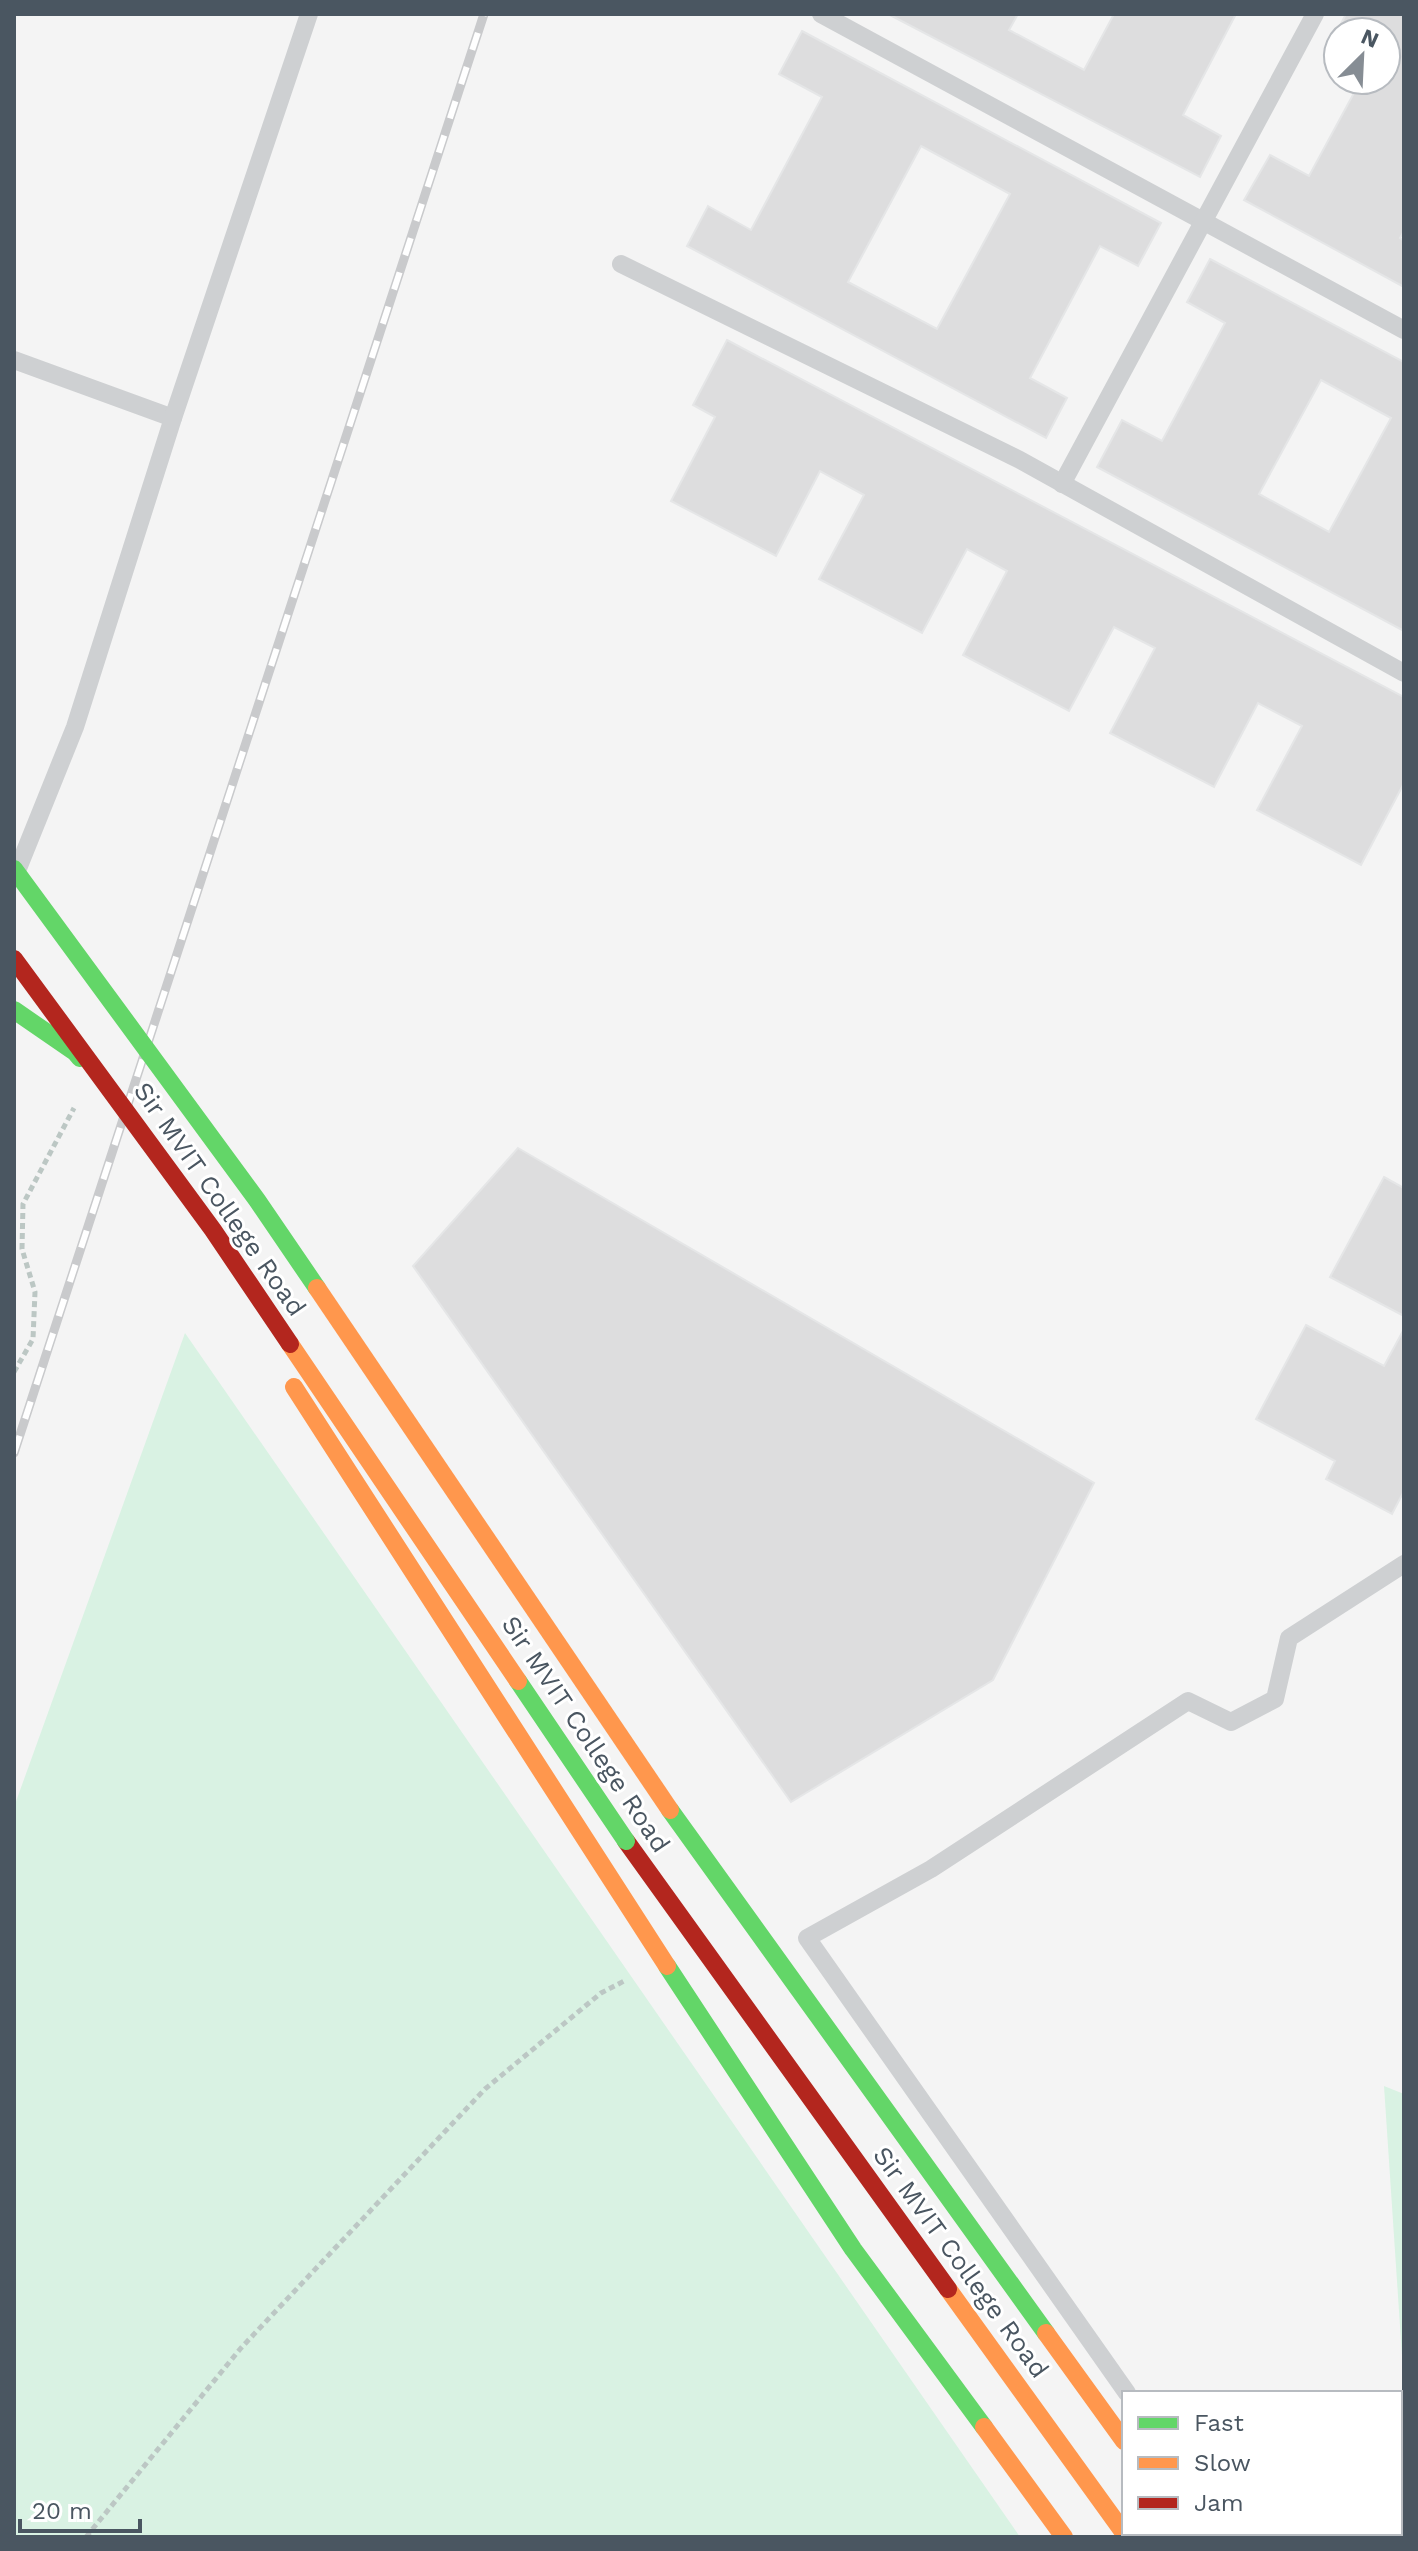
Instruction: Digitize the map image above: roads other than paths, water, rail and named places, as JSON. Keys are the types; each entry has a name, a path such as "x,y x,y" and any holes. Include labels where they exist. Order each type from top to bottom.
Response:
{"main road":[{"name":"Sir MVIT College Road","path":"14,869 257,1200 670,1810 1122,2438"},
{"name":"Sir MVIT College Road","path":"14,959 213,1230 626,1841 1122,2530"},
{"name":"Sir MVIT College Road","path":"14,1010 75,1052 234,1294"},
{"name":"Sir MVIT College Road","path":"286,1374 664,1962 853,2249 1064,2537"}],"lane":[{"path":"14,878 75,727 173,418 309,14"},
{"path":"821,14 1404,330"},
{"path":"1062,484 1315,14"},
{"path":"621,264 1020,460 1404,673"},
{"path":"14,360 173,418"},
{"path":"1126,2391 807,1938 931,1869 1188,1701 1231,1722 1275,1699 1289,1638 1404,1564"}],"railway":[{"path":"14,1453 484,14"}]}
